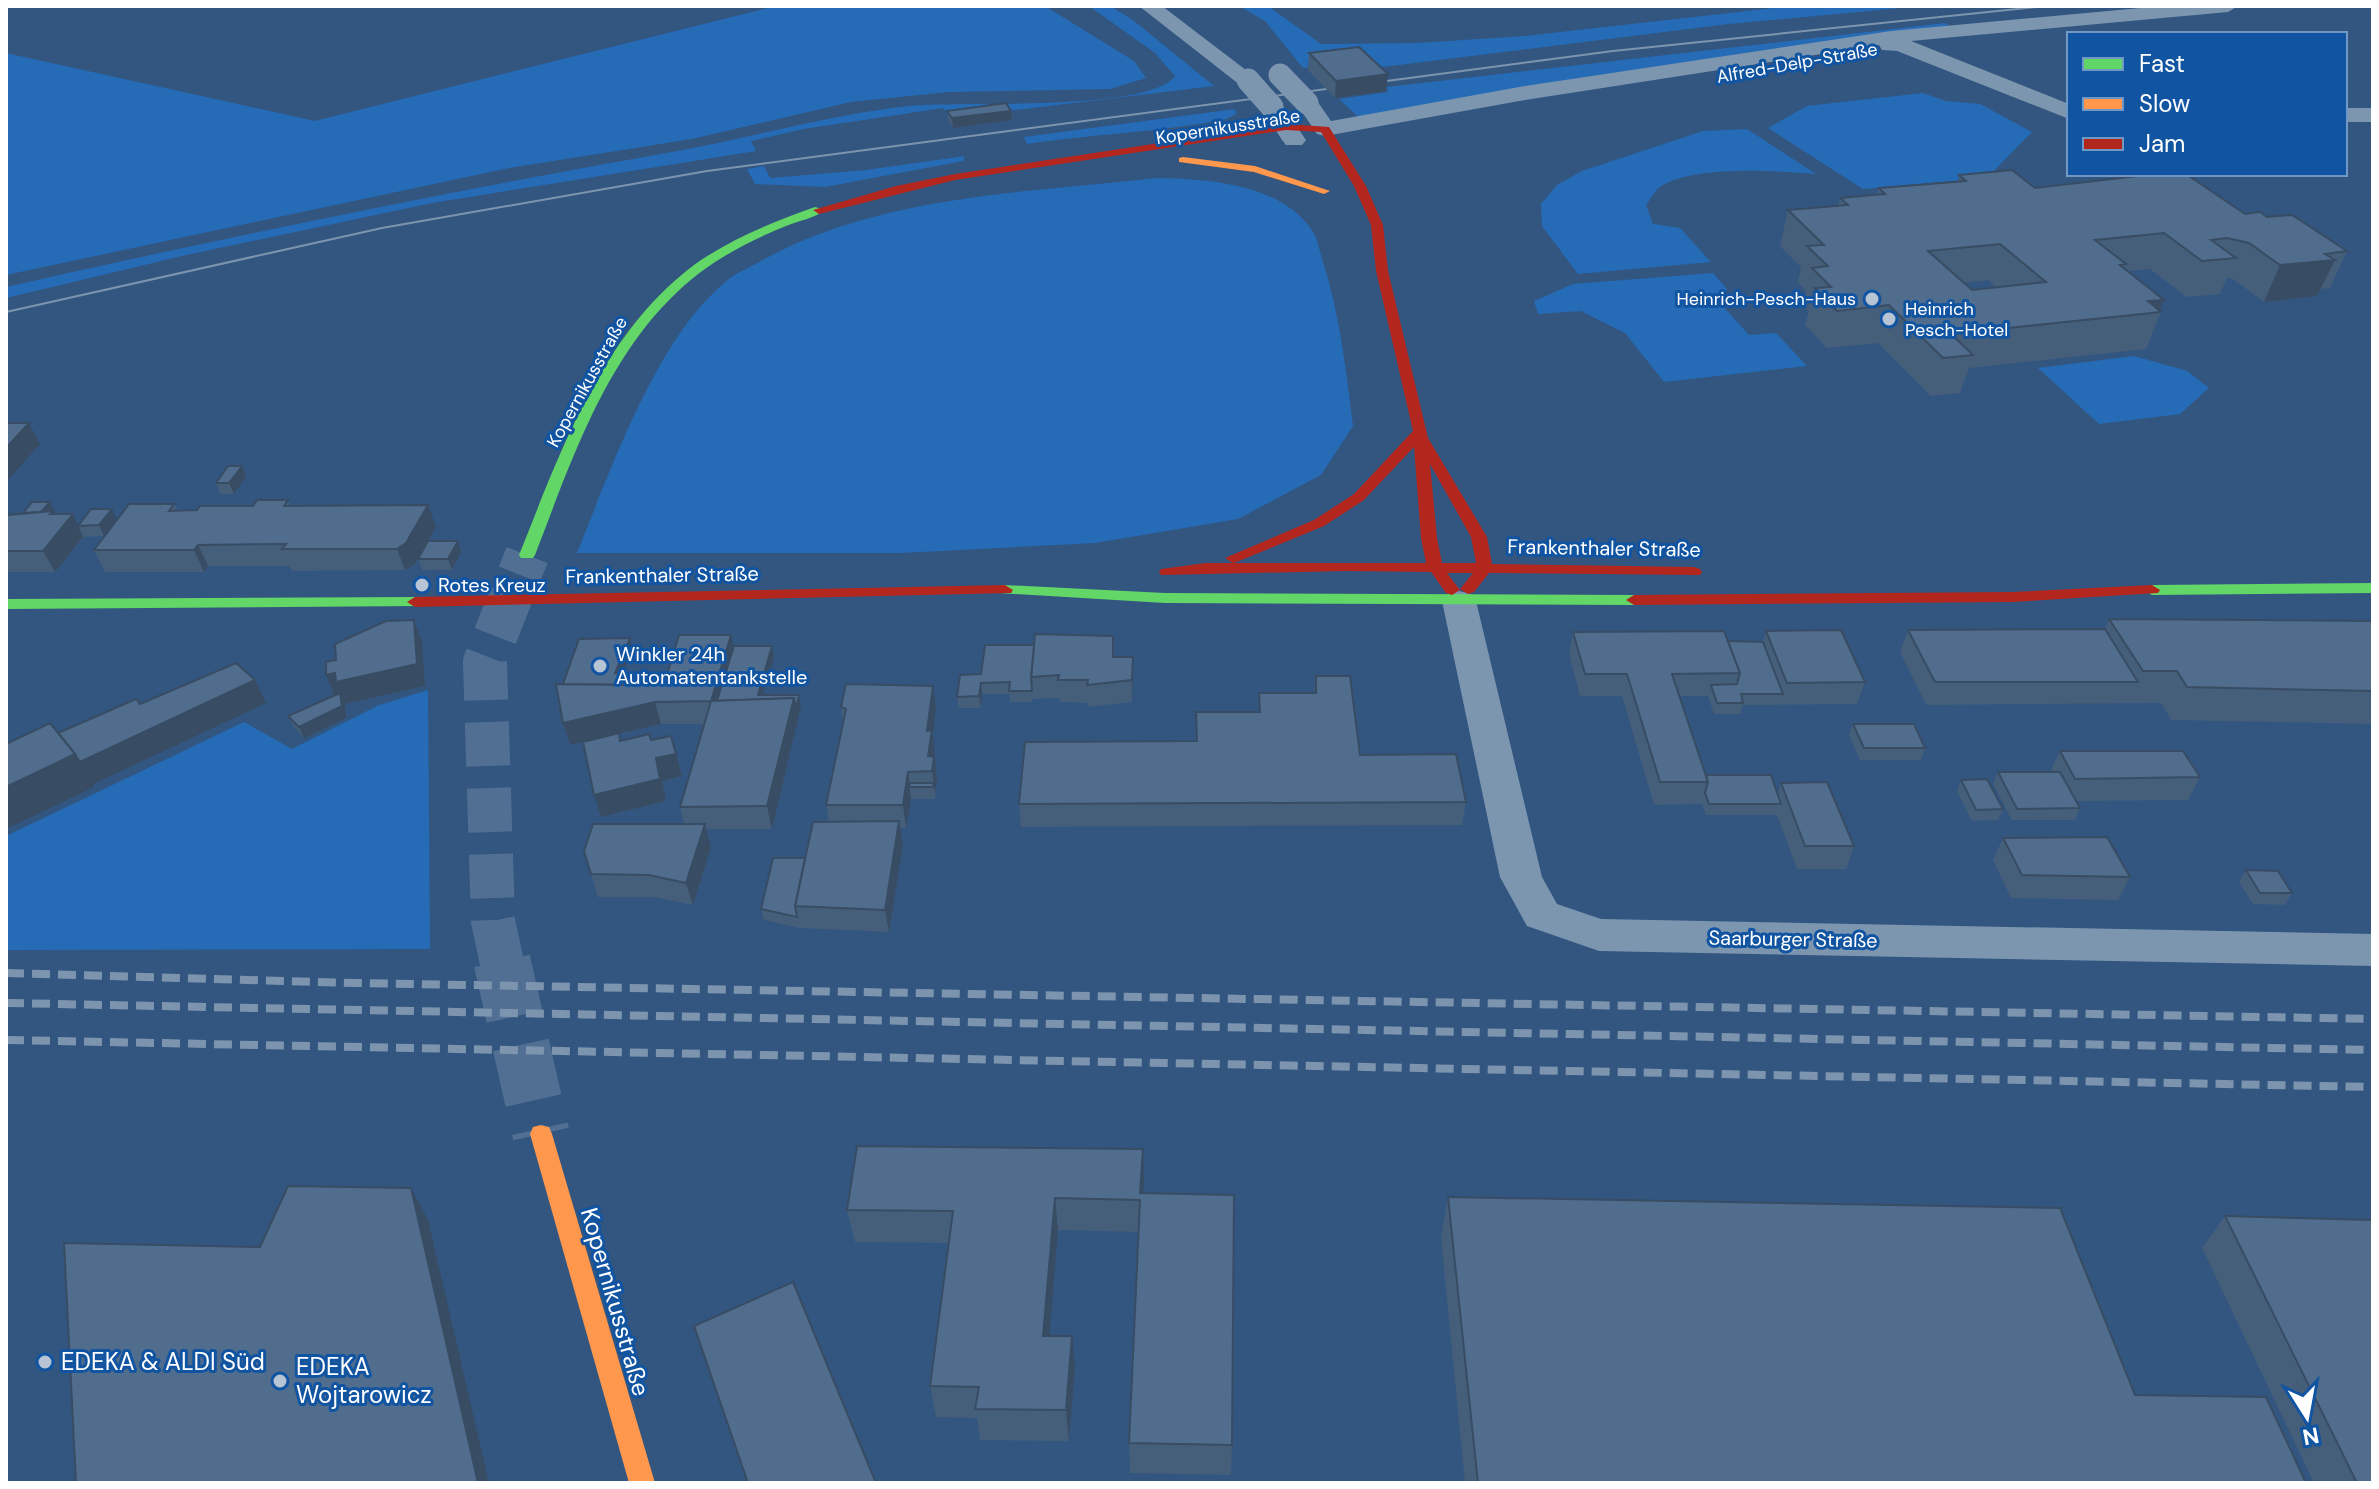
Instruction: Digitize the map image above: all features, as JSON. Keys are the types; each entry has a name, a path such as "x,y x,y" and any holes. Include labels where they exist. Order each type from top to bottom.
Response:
{"street":[{"path":"1149,6 1248,80 1272,107 1328,198 1260,167 1224,161 1152,159"},
{"path":"1325,129 1525,93 1891,37 2228,6"},
{"name":"Alfred-Delp-Straße","path":"1656,88 1899,44 2067,111"},
{"path":"1272,68 1307,103 1325,129 1360,186 1377,225 1382,271 1420,432 1426,517 1435,567 1459,601 1485,568 1479,537 1420,432"},
{"path":"2347,115 2373,115"},
{"name":"Kopernikusstraße","path":"527,555 558,479 622,354 661,301 695,272 739,243 804,216 892,188 950,177 1299,148 1325,129"},
{"name":"Kopernikusstraße","path":"851,201 1152,159 1299,148"},
{"path":"1364,249 1382,271"},
{"path":"1206,568 1319,523 1359,497 1420,432"},
{"name":"Frankenthaler Straße","path":"1152,574 1206,568 1435,567 1716,572"},
{"name":"Frankenthaler Straße","path":"1032,589 1122,578"},
{"name":"Frankenthaler Straße","path":"1937,579 2176,589"},
{"name":"Frankenthaler Straße","path":"6,604 512,601 1032,589 1165,598 1459,601 2012,597 2176,589 2373,588"},
{"name":"Saarburger Straße","path":"1459,601 1521,877 1542,915 1599,935 2373,950"},
{"name":"Kopernikusstraße","path":"541,1134 642,1483"}],"shaded area":[{"path":"776,6 1045,6 1134,61 1146,78 1110,89 948,92 851,102 692,139 509,168 6,275 6,53 315,121"},
{"path":"1089,6 1110,6 1133,20 1214,86 951,118 943,108 804,129 751,141 756,151 432,203 182,256 6,298 6,287 175,250 852,114 909,106 1093,100 1158,87 1175,76 1155,53"},
{"path":"1239,6 1268,6 1321,44 1417,43 1525,36 1792,6 1922,6 1729,24 1366,69 1358,61 1303,68 1265,21"},
{"path":"1945,23 1949,26 1532,95 1369,127 1339,99 1388,92 1387,87"},
{"path":"1923,93 1946,101 1980,104 2032,132 1987,178 1863,189 1768,128 1807,106"},
{"path":"1235,109 1236,114 1227,119 1177,127 1027,144 1024,137"},
{"path":"1747,129 1816,174 1715,172 1677,179 1661,186 1646,205 1653,224 1680,228 1711,262 1578,274 1542,226 1541,204 1557,185 1582,171 1703,131"},
{"path":"965,156 963,161 825,187 755,184 747,169 764,166 770,178 866,170"},
{"path":"1156,178 1220,183 1263,194 1283,203 1313,232 1338,323 1353,426 1321,475 1238,519 1095,543 901,553 577,553 621,445 658,368 703,303 733,276 806,239 854,222 903,210 1004,193"},
{"path":"1713,273 1727,289 1719,302 1749,335 1776,333 1807,366 1664,382 1625,333 1581,311 1538,314 1534,301 1573,284"},
{"path":"2134,356 2187,371 2209,388 2180,414 2099,424 2038,368"},
{"path":"428,690 430,949 6,950 6,836 244,722 292,749 377,706"}],"building":[{"path":"1359,47 1388,74 1336,81 1309,53"},
{"path":"1006,103 1011,111 952,118 947,111"},
{"path":"2012,170 2035,188 2138,176 2189,176 2245,214 2260,212 2267,217 2292,215 2347,251 2325,254 2335,260 2280,265 2249,243 2227,238 2211,240 2236,258 2202,261 2164,233 2095,240 2126,264 2120,265 2164,300 2148,301 2161,312 1951,334 1973,355 1943,358 1889,305 1837,311 1815,288 1831,287 1812,268 1828,266 1807,246 1824,245 1788,210 1848,205 1840,198 1885,194 1879,188 1966,181 1959,175","holes":["2000,244 2046,282 1972,290 1928,251"]},
{"path":"6,423 29,423 6,448"},
{"path":"228,466 242,466 229,483 216,483"},
{"path":"257,500 288,500 284,506 428,505 406,543 397,549 282,549 286,544 198,545 194,550 94,550 129,504 174,504 169,511 197,510 200,506 253,506"},
{"path":"32,502 50,502 41,512 23,513"},
{"path":"91,509 112,509 99,525 78,526"},
{"path":"53,511 50,514 73,514 43,551 6,551 6,512 9,512 7,515"},
{"path":"428,541 458,541 448,559 418,559"},
{"path":"2109,619 2373,621 2373,691 2187,687 2177,671 2143,671"},
{"path":"414,620 417,664 336,682 335,673 326,675 326,662 336,660 335,644 386,621"},
{"path":"2105,629 2138,682 1935,682 1908,630"},
{"path":"1841,630 1865,682 1787,683 1766,631"},
{"path":"1724,631 1740,673 1672,674 1708,782 1660,782 1627,674 1585,674 1573,632"},
{"path":"1035,634 1113,636 1113,657 1133,657 1132,680 1087,685 1088,680 1058,680 1059,675 1031,677"},
{"path":"679,635 731,635 711,701 655,702 563,723 556,684 664,685"},
{"path":"630,638 615,673 667,673 664,685 563,684 579,639"},
{"path":"1728,641 1763,642 1783,694 1741,694 1743,703 1717,703 1711,685 1737,684 1740,673"},
{"path":"985,645 1034,645 1032,691 1009,691 1010,682 981,683 979,696 957,697 960,675 981,674"},
{"path":"734,646 772,646 758,695 799,695 796,709 794,698 717,701"},
{"path":"236,663 255,680 80,762 58,733 136,699 140,704"},
{"path":"1316,676 1350,676 1360,755 1456,754 1466,802 1019,804 1025,742 1197,741 1196,712 1260,712 1259,693 1316,693"},
{"path":"846,684 933,686 927,731 932,730 928,756 934,757 932,771 908,772 903,805 826,805 846,709 841,707"},
{"path":"340,693 342,706 299,727 288,716"},
{"path":"794,698 767,806 680,807 711,701"},
{"path":"50,723 75,754 6,787 6,744"},
{"path":"1853,724 1914,724 1925,748 1864,748"},
{"path":"619,733 620,741 649,734 651,740 671,736 676,754 656,758 660,779 594,795 583,742"},
{"path":"2060,751 2183,751 2200,777 2075,779"},
{"path":"1998,772 2060,772 2080,808 2017,809"},
{"path":"1706,775 1771,775 1781,804 1709,804 1705,793"},
{"path":"1987,779 2003,809 1976,810 1961,780"},
{"path":"1827,782 1854,846 1805,846 1781,783"},
{"path":"910,783 934,783 933,787 909,787"},
{"path":"899,821 885,910 795,906 813,822"},
{"path":"593,824 705,824 686,883 649,875 591,874 584,851"},
{"path":"2107,837 2130,877 2022,875 2003,838"},
{"path":"773,858 805,858 795,906 797,917 761,909"},
{"path":"2246,870 2278,871 2292,893 2260,893"},
{"path":"857,1146 1143,1149 1140,1193 1234,1195 1232,1445 1129,1443 1140,1200 1055,1198 1043,1336 1072,1336 1066,1410 975,1409 979,1387 930,1386 953,1211 847,1210"},
{"name":"EDEKA Wojtarowicz","path":"288,1186 411,1188 478,1483 76,1483 64,1243 260,1247"},
{"path":"1448,1197 2060,1208 2135,1395 2266,1397 2306,1483 1478,1483"},
{"path":"2225,1216 2373,1220 2373,1483 2357,1483"},
{"path":"793,1282 876,1483 748,1483 694,1326"}],"tunnel":[{"path":"502,963 493,921 485,662 527,555"},
{"path":"502,961 541,1134"}],"tram line":[{"path":"6,312 382,228 707,171 1613,51 2046,6"}],"railway":[{"path":"6,973 356,983 2373,1019"},
{"path":"6,1003 2373,1050"},
{"path":"6,1040 2373,1087"}],"traffic: fast":[{"path":"527,555 593,399 638,327 665,296 711,259 756,235 819,210"},
{"path":"2152,590 2373,588"},
{"path":"1005,590 1165,598 1634,600"},
{"path":"6,604 415,602"}],"traffic: slow":[{"path":"1183,160 1255,169 1324,191"},
{"path":"541,1134 642,1483"}],"traffic: jam":[{"path":"819,210 955,177 1286,127 1325,129"},
{"path":"1325,129 1360,186 1377,225 1382,271 1420,432 1429,538 1435,567 1452,590"},
{"path":"1233,558 1319,523 1359,497 1420,432"},
{"path":"1425,442 1479,537 1485,568 1468,589"},
{"path":"1167,572 1206,568 1345,566 1694,572"},
{"path":"415,602 1005,590"},
{"path":"1634,600 2012,597 2152,590"}],"place":[{"name":"Heinrich-Pesch-Haus","path":"1872,299"},
{"name":"Heinrich Pesch-Hotel","path":"1889,319"},
{"name":"Rotes Kreuz","path":"422,585"},
{"name":"Winkler 24h Automatentankstelle","path":"600,666"},
{"name":"EDEKA & ALDI Süd","path":"45,1362"},
{"name":"EDEKA Wojtarowicz","path":"280,1381"}]}
